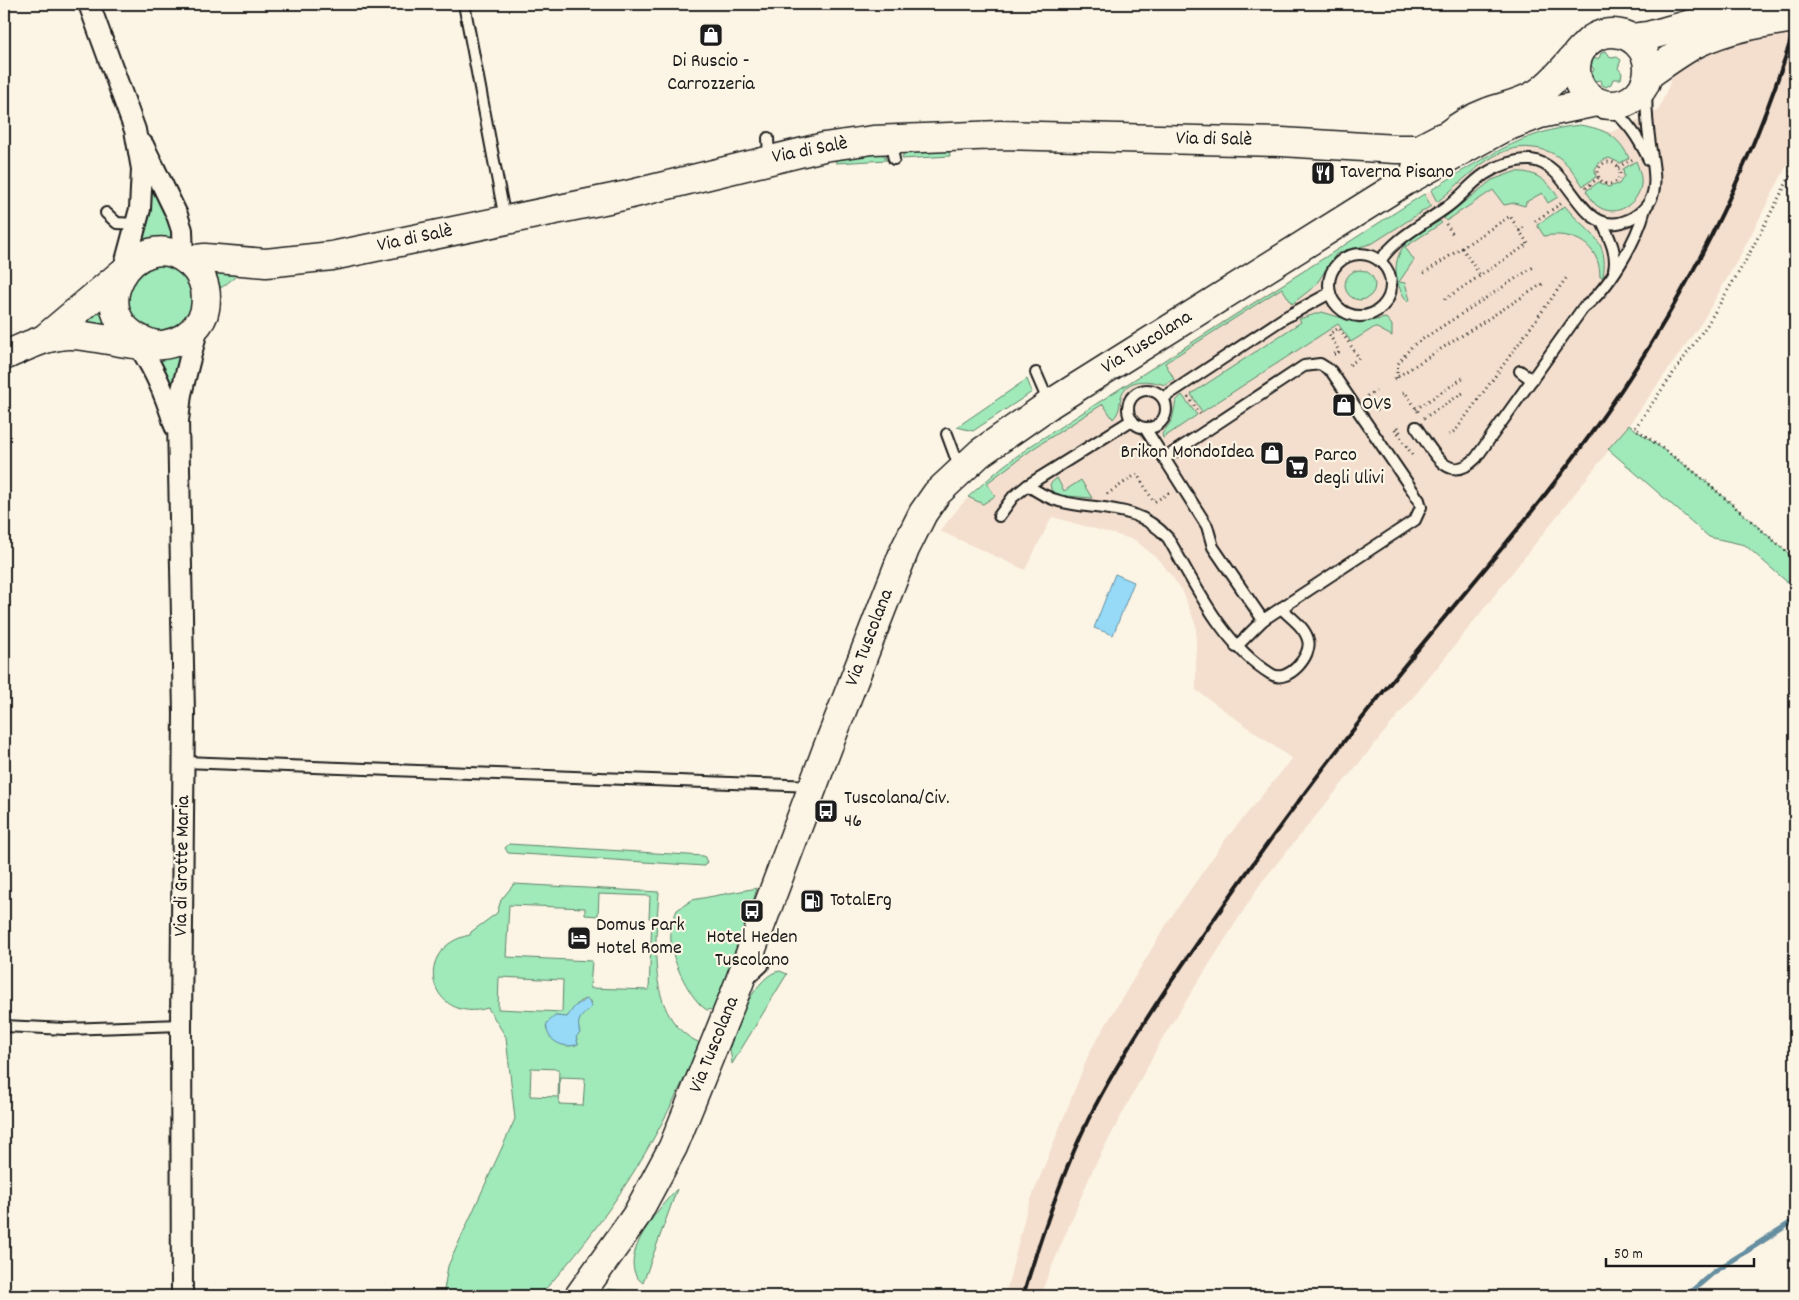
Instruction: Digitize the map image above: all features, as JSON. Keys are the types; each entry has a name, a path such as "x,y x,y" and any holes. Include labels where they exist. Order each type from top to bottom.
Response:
{"main road":[{"path":"1632,38 1645,54 1649,64 1648,78 1641,91 1632,100 1621,105 1602,104 1581,89 1575,69 1581,49 1594,37 1610,32 1632,38 1777,15"},
{"path":"1648,78 1697,43 1777,15"},
{"name":"Via Tuscolana","path":"1404,182 1442,137 1478,116 1528,99 1538,93 1555,79 1581,49"},
{"name":"Via Tuscolana","path":"579,1296 610,1255 661,1174 684,1122 812,799 905,548 930,503 960,470 1050,404 1404,182 1501,129 1540,114 1602,104"},
{"name":"Via di Salè","path":"192,259 266,263 305,260 637,193 768,149 824,147 892,149 1000,135 1282,142 1419,149 1442,137"},
{"path":"4,356 44,339 68,335 172,344 187,337 198,326 206,306 204,284 192,259 158,253 144,256 131,263 122,273 44,339"},
{"path":"122,273 115,288 114,304 119,319 141,341"}],"street":[{"path":"89,4 135,130 168,192 192,259"},
{"path":"122,273 136,224 142,190 142,169 135,130"},
{"name":"Via di Grotte Maria","path":"182,1296 181,1025 184,762 178,435 182,394 198,326"},
{"name":"Via di Grotte Maria","path":"141,341 164,395 178,435"}],"lane":[{"path":"464,4 505,220"},
{"path":"1416,427 1441,461 1450,469 1460,470 1469,466 1583,308 1602,291 1636,237 1654,186 1646,110 1648,78"},
{"path":"1602,104 1628,122 1635,132 1654,173"},
{"path":"1380,262 1395,243 1446,208 1486,173 1519,160 1533,160 1545,164 1556,173 1583,208 1602,222 1614,251 1616,263 1614,271"},
{"path":"1602,222 1626,221 1645,209"},
{"path":"106,214 117,223 136,224"},
{"path":"1362,254 1380,262 1390,280 1391,291 1379,310 1363,316 1346,313 1333,302 1330,294 1331,274 1343,259 1362,254"},
{"path":"1163,398 1284,318 1330,294"},
{"path":"1165,458 1304,366 1320,364 1331,371 1419,500 1421,506 1415,520 1263,620 1236,647"},
{"path":"1520,371 1532,380"},
{"path":"1036,373 1050,404"},
{"path":"1144,428 1155,426 1163,419 1166,409 1163,398 1153,391 1142,391 1132,398 1128,409 1132,420 1144,428 1165,458 1207,526 1213,547 1263,620"},
{"path":"998,516 1013,497 1028,485 1132,420"},
{"path":"947,434 960,470"},
{"path":"1028,485 1041,496 1052,501 1120,510 1156,525 1168,538 1236,647 1272,676 1282,677 1293,672 1309,649 1306,634 1282,608"},
{"path":"184,762 812,799"},
{"path":"736,991 763,966"},
{"path":"4,1026 66,1029 181,1025"}],"path":[{"path":"1618,167 1634,158"},
{"path":"1604,163 1613,163 1618,167 1619,176 1613,183 1604,182 1599,177 1599,171 1604,163"},
{"path":"1795,167 1746,260 1708,325 1635,428 1697,474 1795,559"},
{"path":"1584,189 1599,177"},
{"path":"1535,221 1563,202"},
{"path":"1424,273 1510,216 1528,244 1442,300"},
{"path":"1444,222 1454,236"},
{"path":"1520,231 1526,226"},
{"path":"1462,248 1480,275"},
{"path":"1535,266 1412,346 1397,365 1395,379 1544,283"},
{"path":"1450,435 1456,430 1567,276"},
{"path":"1338,347 1329,334 1339,328 1359,358 1348,366"},
{"path":"1416,409 1466,376"},
{"path":"1368,396 1376,390"},
{"path":"1403,393 1405,392 1422,419 1466,391"},
{"path":"1187,394 1200,413"},
{"path":"1377,410 1385,404"},
{"path":"1390,432 1398,426 1403,431"},
{"path":"1395,429 1413,456"},
{"path":"1090,505 1137,474 1154,502 1172,491"}],"shaded area":[{"path":"1795,32 1795,150 1740,256 1702,322 1629,425 1437,668 1261,883 1162,1039 1093,1169 1045,1283 1042,1296 1005,1296 1026,1212 1090,1051 1171,917 1225,840 1292,759 1196,690 1196,626 1182,590 1161,562 1135,540 1052,517 1025,570 940,531 960,506 980,486 1032,445 1257,299 1459,173 1528,136 1560,127 1580,125 1611,132 1658,111 1675,70 1713,49 1762,36"}],"green space":[{"path":"1606,51 1611,58 1617,57 1621,60 1618,68 1622,73 1621,79 1613,79 1611,84 1606,87 1602,85 1601,80 1594,81 1590,77 1594,69 1589,64 1591,59 1599,58 1601,53"},
{"path":"1580,125 1609,134 1625,150 1629,158 1620,163 1609,158 1601,161 1595,169 1596,177 1583,186 1568,166 1557,156 1534,148 1520,148 1506,151 1481,164 1437,202 1431,190 1484,158 1521,140 1540,133"},
{"path":"948,146 950,156 902,159 904,151"},
{"path":"881,151 887,160 836,163 834,155"},
{"path":"1636,161 1641,176 1641,185 1636,198 1619,210 1606,210 1595,204 1586,191 1599,182 1608,187 1619,184 1624,176 1623,169"},
{"path":"1514,172 1528,173 1540,178 1550,186 1558,197 1548,203 1542,193 1526,202 1525,206 1514,203 1504,205 1493,190 1446,221 1444,218 1492,180"},
{"path":"150,182 176,242 138,247"},
{"path":"1424,194 1431,206 1373,243 1336,254 1315,286 1292,304 1282,288 1165,363 1174,379 1165,385 1146,381 1133,383 1124,391 1118,412 1113,419 1103,404 1034,448 987,483 995,496 983,504 968,497 1002,467 1032,445"},
{"path":"1565,206 1600,244 1604,264 1603,277 1600,277 1599,266 1595,256 1583,242 1565,236 1544,236 1537,225"},
{"path":"1440,221 1442,223 1405,247 1414,260 1399,282 1405,283 1410,300 1408,302 1398,282 1396,274 1397,259 1404,246 1411,239"},
{"path":"165,264 176,268 191,283 194,306 183,326 160,335 129,318 128,284 143,268"},
{"path":"211,267 244,270 221,288"},
{"path":"1360,270 1370,275 1375,285 1370,295 1360,300 1350,295 1345,285 1350,275"},
{"path":"103,305 110,324 74,326"},
{"path":"1322,312 1359,323 1386,318 1392,325 1392,336 1375,327 1351,342 1338,324 1202,412 1191,394 1301,322 1299,319"},
{"path":"185,351 175,392 152,356"},
{"path":"1027,379 1032,392 973,431 957,427"},
{"path":"1182,395 1197,415 1163,438 1162,434 1172,420 1176,401"},
{"path":"1629,425 1697,474 1795,559 1795,589 1745,545 1709,537 1608,449"},
{"path":"1057,478 1064,491 1081,480 1092,498 1055,495 1052,493 1050,484"},
{"path":"509,844 704,856 707,862 704,866 508,853 505,848"},
{"path":"514,884 659,892 656,955 657,976 662,997 670,1016 682,1031 700,1043 685,1078 631,1177 588,1238 539,1296 443,1296 448,1266 515,1119 506,1037 488,1008 468,1010 452,1005 441,996 434,982 434,968 439,954 451,942 470,935 471,932 497,913 501,900","holes":["599,894 650,896 649,918 652,919 649,990 590,988 592,961 506,957 509,905 585,908 585,915 598,916","499,977 563,980 562,1012 498,1009","585,999 590,1001 592,1006 579,1020 580,1033 576,1036 578,1044 568,1046 558,1043 550,1036 546,1026 555,1016 567,1017 579,1002","531,1068 559,1069 558,1097 530,1096","560,1077 585,1078 583,1105 559,1104"]},
{"path":"757,888 748,920 715,1009 707,1010 689,989 674,959 671,937 672,925 677,910 692,900"},
{"path":"780,971 787,974 732,1064 730,1048 741,1015 763,981 771,974"},
{"path":"677,1189 643,1283 635,1274 633,1262 636,1249 650,1221"},
{"path":"608,1289 626,1291 630,1296 599,1296"}],"water":[{"path":"1115,574 1134,582 1113,635 1094,628"},
{"path":"587,999 592,1006 579,1020 580,1033 576,1037 578,1044 567,1046 552,1039 547,1029 547,1023 555,1016 567,1017 575,1006"}],"waterway":[{"path":"1686,1296 1714,1272 1795,1220"}],"railway":[{"path":"1023,1296 1052,1206 1078,1141 1113,1074 1154,1006 1303,795 1396,676 1564,471 1623,388 1654,339 1683,290 1734,188 1757,135 1795,27"}],"place":[{"name":"Di Ruscio - Carrozzeria","path":"711,35"},
{"name":"Taverna Pisano","path":"1323,173"},
{"name":"OVS","path":"1344,405"},
{"name":"Brikon MondoIdea","path":"1272,453"},
{"name":"Parco degli Ulivi","path":"1297,467"},
{"name":"Tuscolana/Civ. 46","path":"826,811"},
{"name":"TotalErg","path":"812,901"},
{"name":"Hotel Heden Tuscolano","path":"752,911"},
{"name":"Domus Park Hotel Rome","path":"579,938"}]}
